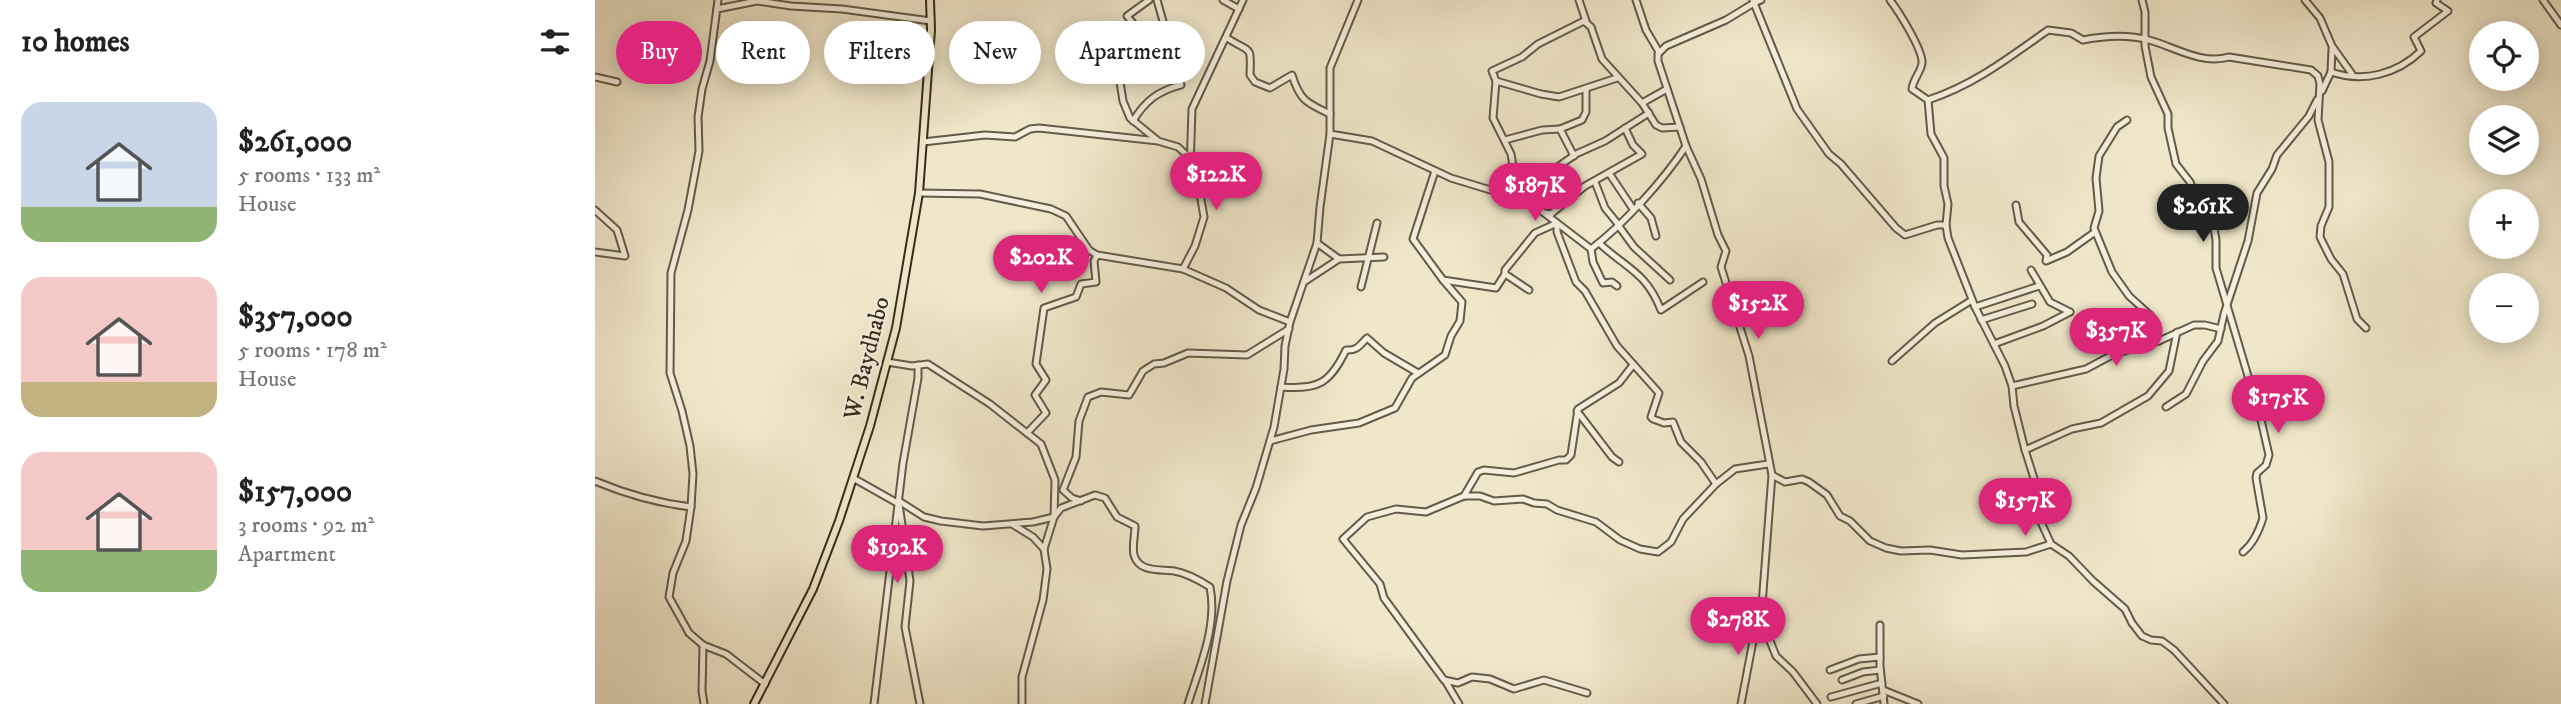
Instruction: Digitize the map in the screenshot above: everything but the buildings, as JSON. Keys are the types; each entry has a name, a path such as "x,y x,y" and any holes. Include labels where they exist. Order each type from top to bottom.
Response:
{"main road":[{"name":"W. Baydhabo","path":"930,0 931,21"},
{"name":"W. Baydhabo","path":"754,704 813,589 853,478 887,362 896,328 919,194 927,84"}],"street":[{"path":"718,0 710,61 698,117 699,151 686,220 671,273 670,373 690,446 693,474 686,541 673,573 669,597 689,633 703,645 726,654 765,684"},
{"path":"1149,0 1128,16 1138,29 1139,41 1128,52 1121,82 1125,110 1133,121 1158,141"},
{"path":"1133,121 1145,102 1165,89 1181,85 1157,0"},
{"path":"1223,0 1238,9"},
{"path":"1183,269 1195,246 1204,216 1199,188 1190,170 1192,109 1243,0"},
{"path":"1205,704 1241,525 1270,441 1285,369 1285,346 1289,326 1317,243 1330,134 1330,68 1358,0"},
{"path":"1579,0 1586,21 1598,41 1602,59 1642,103 1659,127 1679,127"},
{"path":"1636,0 1646,30 1659,52 1658,61 1679,127 1701,179 1726,251 1721,267 1749,356 1772,475 1761,618 1753,641 1741,704"},
{"path":"1659,52 1761,0"},
{"path":"1891,0 1920,52 1922,63 1913,80 1912,89 1928,100"},
{"path":"2142,0 2151,77 2168,114 2168,128 2176,164 2190,182 2200,206 2211,215 2216,240 2216,268 2269,455 2266,465 2257,473 2256,478 2263,518 2251,546 2243,552"},
{"path":"2305,0 2320,18 2332,46 2347,69 2355,75"},
{"path":"2331,72 2367,78 2396,70 2421,51 2414,37 2448,10 2436,3 2437,0"},
{"path":"717,9 757,1 931,21"},
{"path":"2546,1 2561,25"},
{"path":"1753,2 1797,109 1829,154 1842,164 1905,235 1937,225 1946,225"},
{"path":"1519,197 1511,154 1493,118 1496,81 1492,71 1522,57 1538,44 1586,21"},
{"path":"1928,100 1948,94 1988,73 2048,30 2071,33 2083,40 2100,36 2145,39 2178,52 2208,59 2220,60 2229,57 2311,70 2318,76 2321,93 2318,120 2329,162 2329,207 2321,226 2320,237 2331,259 2343,274 2357,319 2366,328"},
{"path":"1227,38 1250,50 1250,75 1255,82 1270,88 1292,75 1297,92 1307,104 1330,114"},
{"path":"2166,407 2186,394 2203,361 2218,341 2227,303 2248,242 2257,193 2277,155 2309,116 2321,93 2331,72 2332,46"},
{"path":"595,77 616,82"},
{"path":"1496,81 1559,97 1617,78"},
{"path":"1505,140 1542,130 1560,129 1583,120 1586,112 1586,89"},
{"path":"1642,103 1667,89"},
{"path":"1928,100 1931,134 1944,158 1948,238 1975,307 2013,386 2014,406 2039,494 2041,522 2051,544 2069,556 2093,582 2125,609 2131,623 2142,636 2151,640 2162,640 2224,704"},
{"path":"1519,197 1574,156 1605,141 1649,113"},
{"path":"2127,120 2117,127 2099,156 2096,178 2099,211 2095,232 2112,272 2129,296 2150,315 2159,341"},
{"path":"923,142 985,135 1015,137 1030,129 1039,128 1158,141 1178,148 1190,158"},
{"path":"1543,213 1551,214 1571,195 1642,154 1633,145 1625,128"},
{"path":"1560,129 1574,156"},
{"path":"1330,134 1372,141 1483,190 1519,197 1591,249 1599,278 1603,282 1612,282 1618,286"},
{"path":"1591,249 1618,225 1673,166 1686,146"},
{"path":"1270,441 1311,430 1359,424 1383,415 1400,402 1412,378 1445,355 1451,336 1460,321 1462,302 1413,239 1436,171"},
{"path":"1609,173 1636,206 1651,218 1656,236"},
{"path":"1595,182 1605,208 1635,247 1670,281"},
{"path":"919,194 980,194 1051,209 1066,216 1089,250 1097,255 1183,269 1226,288 1289,326"},
{"path":"2017,205 2019,222 2047,255 2046,261 2067,252 2095,232"},
{"path":"595,210 617,230 625,256 595,252"},
{"path":"1361,287 1377,223"},
{"path":"1443,280 1496,288 1505,270 1535,233 1557,223"},
{"path":"1557,223 1557,232 1573,276 1585,291 1617,346 1659,393 1651,417 1675,424 1681,442 1701,462 1716,484"},
{"path":"1317,243 1339,259"},
{"path":"1599,243 1616,259 1640,274 1650,285 1661,310 1703,282"},
{"path":"1027,433 1046,413 1035,395 1046,380 1036,364 1044,308 1076,297 1081,284 1096,282 1094,261 1097,255"},
{"path":"1304,282 1339,259 1384,257"},
{"path":"1994,345 2070,312 2050,302 2031,270"},
{"path":"1505,274 1529,289"},
{"path":"1975,307 2039,286"},
{"path":"1892,361 1935,323 1972,300"},
{"path":"1981,320 2032,304"},
{"path":"2013,386 2086,369 2114,354 2159,341 2194,325 2221,329"},
{"path":"1063,490 1064,481 1076,457 1079,421 1088,397 1101,392 1129,395 1143,371 1154,364 1164,363 1188,353 1247,355 1289,326"},
{"path":"2025,450 2072,429 2101,423 2148,396 2169,371 2177,332"},
{"path":"1281,387 1303,389 1327,381 1339,366 1346,350 1353,351 1367,338 1384,353 1418,373"},
{"path":"887,362 928,364 957,382 1041,444 1055,480 1072,498 1083,501"},
{"path":"874,704 918,365"},
{"path":"1464,496 1478,472 1484,470 1514,473 1570,458 1577,411 1619,383 1633,365"},
{"path":"1577,411 1612,457 1619,462"},
{"path":"1459,704 1384,598 1380,584 1343,539 1367,517 1396,509 1426,512 1464,496 1480,496 1501,501 1523,499 1547,504 1596,523 1620,540 1640,549 1658,552 1671,542 1683,519 1716,484 1735,469 1768,464"},
{"path":"1772,475 1785,482 1802,479 1809,482 1827,495 1840,516 1850,521 1870,541 1886,548 1962,555 2026,552 2051,544"},
{"path":"853,478 924,517 982,526 1054,517 1061,508 1095,495 1101,496 1117,517 1135,526 1134,554 1139,563 1158,571 1173,570 1195,577 1210,587 1212,597 1206,647 1188,704"},
{"path":"1022,704 1022,677 1043,600 1047,569 1044,549 1054,517 1055,480"},
{"path":"595,481 621,492 691,507"},
{"path":"899,502 910,581 905,627 920,704"},
{"path":"1012,524 1034,537 1044,549"},
{"path":"1761,618 1776,656 1793,672 1817,704"},
{"path":"1880,625 1880,670 1884,704"},
{"path":"703,645 704,704"},
{"path":"1830,670 1859,659 1880,657"},
{"path":"1842,680 1864,672 1880,670"},
{"path":"1444,680 1458,683 1472,677 1490,679 1514,689 1544,680 1587,693"},
{"path":"1856,704 1883,690"},
{"path":"1831,697 1883,690 1918,704"}]}
